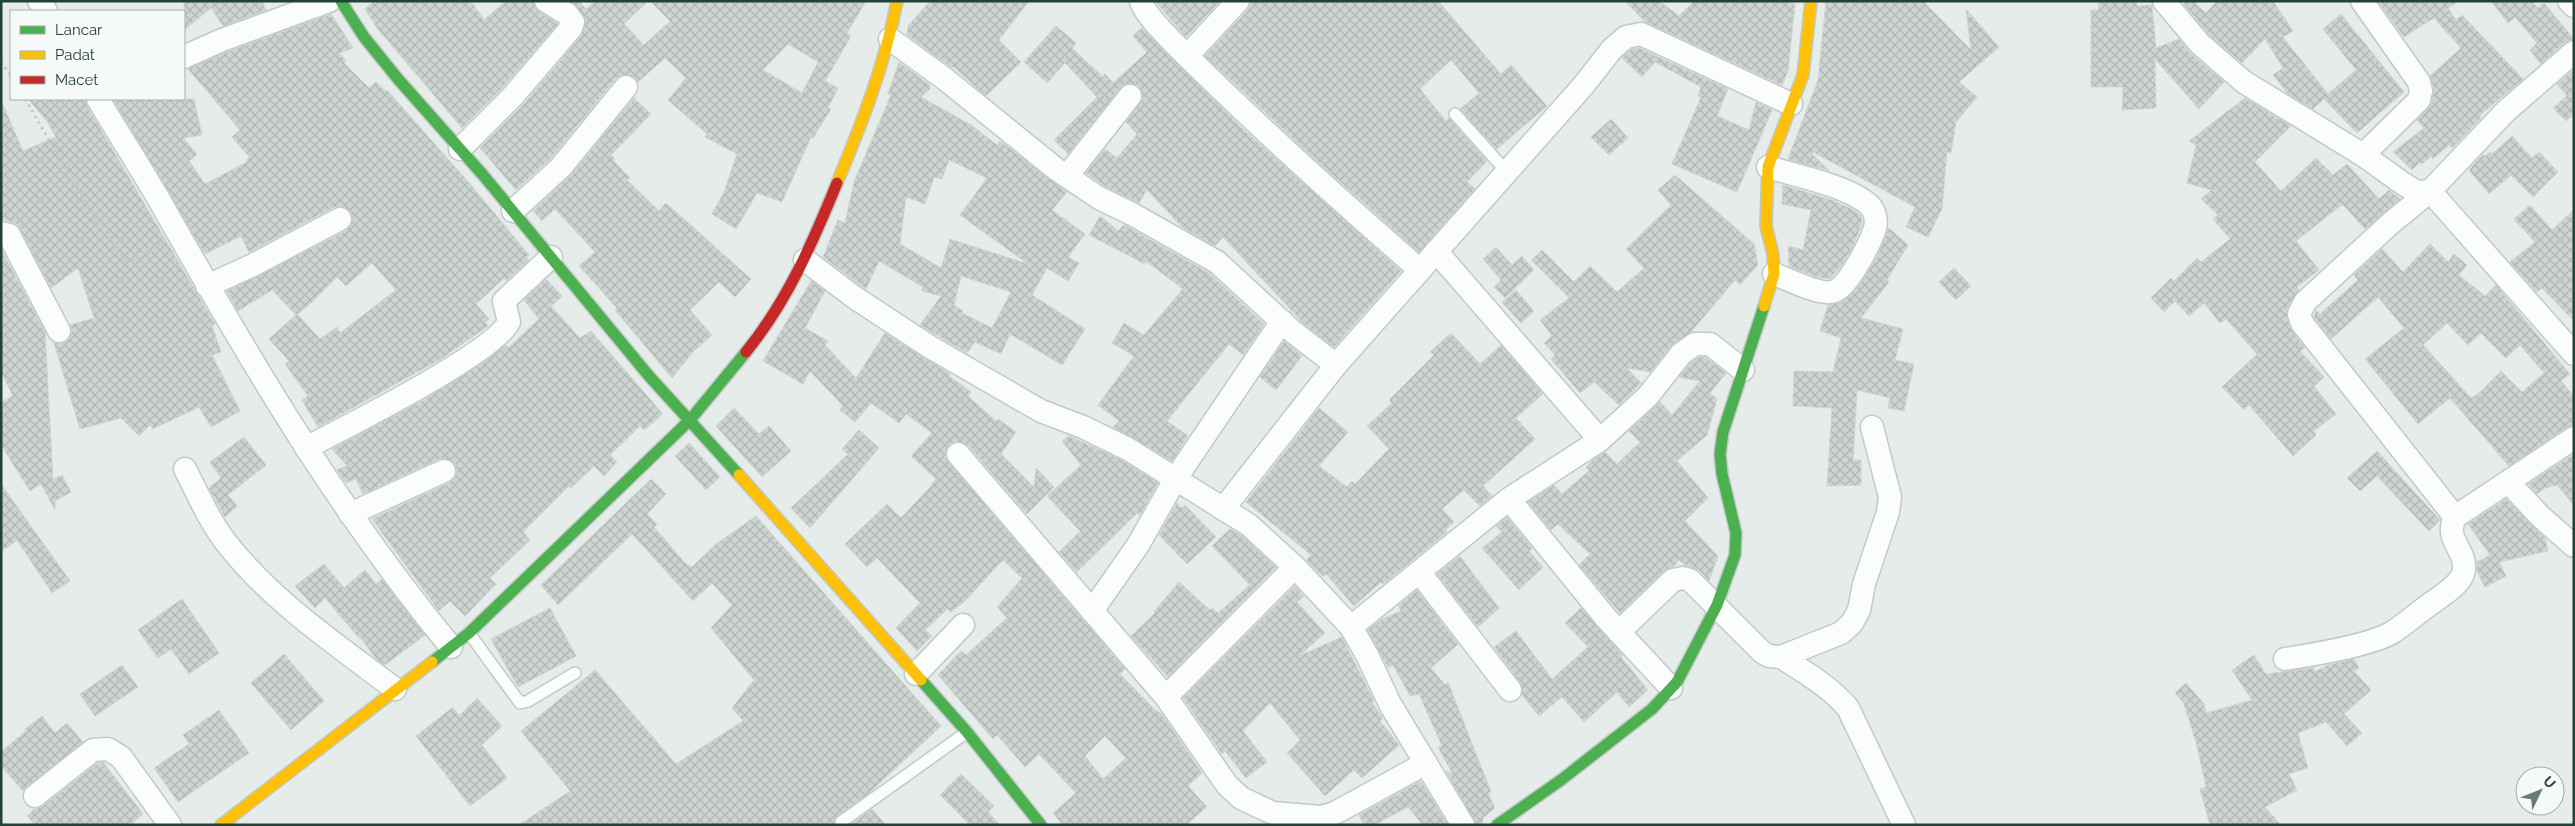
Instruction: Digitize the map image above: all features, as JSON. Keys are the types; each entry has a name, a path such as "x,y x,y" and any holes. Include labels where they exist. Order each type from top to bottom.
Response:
{"street":[{"path":"185,58 222,40 330,1"},
{"path":"341,1 364,37 513,211 649,376 800,541 967,732 1041,825"},
{"path":"460,149 512,97 572,28 573,22 571,17 546,1"},
{"path":"222,824 469,633 690,420 755,340 785,296 805,260 864,118 890,39 897,1"},
{"path":"1141,1 1153,19 1188,56 1306,168 1420,270"},
{"path":"1188,56 1238,1"},
{"path":"1497,825 1561,780 1644,715 1672,688 1677,682 1717,605 1735,556 1736,533 1722,474 1720,454 1723,432 1774,274 1773,254 1766,226 1768,167 1785,101 1803,75 1811,1"},
{"path":"2164,1 2200,44 2244,82 2363,155 2417,192 2430,191"},
{"path":"2362,1 2419,82 2421,91 2419,100 2363,155"},
{"path":"2569,1 2574,6"},
{"path":"1223,509 1336,365 1507,172 1612,49 1626,37 1641,34 1785,101"},
{"path":"890,39 945,79 1067,176 1099,198 1132,214 1217,262 1282,321 1336,365"},
{"path":"2455,517 2302,323 2299,314 2305,302 2391,223 2430,191 2506,111 2574,52"},
{"path":"513,211 562,167 626,87"},
{"path":"1067,176 1130,96"},
{"path":"107,102 207,286 306,448 350,514 412,600 451,647"},
{"path":"1768,167 1824,183 1860,199 1871,207 1876,215 1876,227 1850,276 1835,291 1825,293 1774,274"},
{"path":"2430,191 2574,354"},
{"path":"207,286 253,265 340,218"},
{"path":"1,233 9,235 59,331"},
{"path":"1436,251 1600,440"},
{"path":"306,448 462,362 500,333 509,322 504,301 551,257"},
{"path":"805,260 897,325 981,377 1041,411 1083,427 1128,448 1249,525 1295,567 1351,627 1367,655 1390,704 1462,825"},
{"path":"1092,611 1138,545 1176,478 1282,321"},
{"path":"1351,627 1510,499 1600,440 1648,396 1681,354 1695,344 1710,344 1743,370"},
{"path":"1782,658 1841,633 1852,622 1859,610 1864,584 1888,512 1890,497 1872,427"},
{"path":"2285,659 2360,643 2391,633 2453,587 2462,576 2465,567 2464,558 2451,536 2451,526 2455,517 2574,438"},
{"path":"958,454 1166,697 1227,785 1241,798 1273,813 1320,817 1335,813 1426,763"},
{"path":"185,469 227,544 251,571 304,618 395,689"},
{"path":"350,514 444,471"},
{"path":"2508,482 2540,516 2574,546"},
{"path":"1510,499 1619,632 1672,688"},
{"path":"1166,697 1295,567"},
{"path":"1420,572 1510,690"},
{"path":"1619,632 1673,580 1683,578 1690,580 1762,652 1782,658 1829,688 1848,708 1904,825"},
{"path":"916,674 963,625"},
{"path":"35,796 93,750 108,748 121,756 170,825"}],"lane":[{"path":"1455,114 1507,172"},
{"path":"469,633 520,703 528,701 576,673"},
{"path":"842,822 967,732"}],"path":[{"path":"1,62 10,75"},
{"path":"26,100 98,223 113,246 126,260 135,258 154,248 176,229"}],"building":[{"path":"184,1 262,1 266,10 223,26 211,8 185,29"},
{"path":"374,1 471,1 484,20 506,1 533,1 539,12 558,24 502,88 462,128 377,28 365,9"},
{"path":"571,1 579,1 586,9 595,1 648,1 624,24 644,45 670,21 650,1 866,1 847,33 851,36 825,81 838,88 828,108 831,109 813,138 811,137 782,202 757,193 736,229 712,214 724,192 737,154 705,137 707,134 668,100 686,78 665,58 638,82 629,74 616,78 551,158 516,190 480,148 522,106 581,36 586,19","holes":["788,44 818,62 802,93 763,70"]},
{"path":"930,1 1029,1 999,40 1021,62 986,96 954,67 952,68 907,35 908,26"},
{"path":"1155,1 1220,1 1186,37"},
{"path":"1251,1 1438,1 1501,74 1511,65 1547,106 1497,149 1460,109 1479,93 1451,60 1420,89 1446,121 1449,118 1487,161 1467,182 1475,189 1419,252 1316,160 1205,56 1248,10"},
{"path":"1625,1 1659,1 1679,16 1694,1 1787,1 1795,4 1788,71 1782,85 1645,22"},
{"path":"1826,1 1923,1 1971,50 1966,9 1999,47 1959,82 1977,97 1956,122 1951,153 1947,152 1942,209 1928,237 1906,227 1915,207 1813,152 1812,154 1830,171 1788,159 1818,80"},
{"path":"2098,1 2137,1 2137,6 2152,5 2156,48 2179,39 2191,54 2224,82 2199,109 2155,59 2156,108 2122,110 2123,87 2091,87 2091,10 2099,10"},
{"path":"2186,1 2193,1 2206,13 2217,1 2273,1 2293,31 2283,37 2328,94 2356,70 2323,29 2341,14 2404,92 2357,133 2324,99 2313,109 2288,94 2273,75 2283,68 2265,39 2242,63 2209,35 2184,4"},
{"path":"2378,1 2459,1 2448,8 2456,20 2462,15 2523,79 2479,116 2481,118 2452,148 2449,145 2433,159 2431,156 2422,164 2420,162 2412,170 2393,152 2424,128 2417,120 2432,103 2434,89 2430,76 2461,48 2434,18 2404,37"},
{"path":"2491,1 2535,1 2533,3 2538,8 2544,3 2574,39 2565,42 2541,64 2530,50 2537,43 2515,17 2508,23"},
{"path":"331,14 353,48 339,53 346,61 344,63 369,88 376,82 385,91 387,90 471,185 529,255 526,257 529,260 506,281 504,278 476,304 489,319 485,322 488,326 441,359 318,427 302,400 308,396 285,364 289,361 269,339 296,315 272,290 238,311 227,291 346,231 353,220 351,212 341,206 334,207 249,252 241,236 205,254 114,100 194,99 202,135 183,138 197,154 189,161 205,184 247,162 246,160 250,158 232,137 240,130 188,69 227,52","holes":["372,263 396,290 340,333 337,327 320,339 297,314 309,305 337,277 346,286"]},
{"path":"1056,26 1076,43 1072,48 1103,77 1105,74 1113,83 1147,52 1133,36 1142,28 1243,129 1401,271 1334,347 1305,325 1223,237 1215,246 1182,227 1147,190 1139,203 1106,187 1086,173 1105,149 1117,158 1137,134 1126,122 1143,98 1138,85 1126,84 1120,88 1068,154 1054,140 1097,97 1065,63 1047,83 1024,62"},
{"path":"1639,48 1728,89 1717,116 1749,130 1756,102 1772,110 1737,192 1672,164 1701,97 1698,96 1701,87 1655,62 1642,77 1622,58 1632,49"},
{"path":"899,62 930,85 930,89 921,97 971,125 997,145 1000,141 1067,192 1052,210 1085,234 1068,257 1079,263 1068,281 1047,268 1032,295 1085,329 1062,365 1010,334 1001,354 975,342 967,353 920,325 941,296 922,291 923,287 879,261 866,289 823,257 838,220 845,223 854,182 891,95 888,94","holes":["949,160 987,178 960,215 1028,264 950,239 941,268 900,244 906,197 925,204 934,177 942,179","961,276 1011,292 992,328 962,313 963,311 954,305"]},
{"path":"2574,70 2574,114 2566,121 2553,108 2567,96 2557,84"},
{"path":"634,98 651,114 611,155 615,159 613,160 630,178 627,180 659,211 666,203 751,279 735,297 719,282 690,310 712,335 693,352 672,378 615,310 617,308 579,266 595,252 555,209 542,221 533,211 571,175"},
{"path":"2245,98 2291,126 2255,162 2281,191 2316,158 2333,175 2347,164 2379,199 2389,190 2400,199 2365,229 2343,205 2340,206 2296,241 2319,270 2297,287 2299,290 2287,308 2287,318 2292,331 2305,348 2300,351 2324,377 2314,386 2336,414 2314,431 2316,435 2293,456 2249,405 2244,410 2222,387 2257,354 2226,319 2220,323 2204,303 2189,316 2175,301 2164,312 2151,298 2171,278 2174,281 2197,258 2201,262 2230,239 2213,219 2218,215 2201,199 2211,190 2187,183 2196,145 2189,141"},
{"path":"1,100 23,151 56,137 46,120 29,100 85,100 87,106 215,324 212,326 221,352 212,355 240,411 211,427 199,407 153,429 150,425 139,436 121,418 80,429 54,343 65,343 70,338 72,331 70,325 94,318 78,268 51,288 17,224 1,218"},
{"path":"1611,119 1628,138 1609,155 1591,137"},
{"path":"2512,136 2532,158 2539,152 2558,172 2533,197 2511,175 2489,194 2469,170 2483,154 2485,156 2490,152 2492,154"},
{"path":"1675,175 1754,244 1758,265 1740,285 1735,280 1691,332 1671,346 1650,372 1627,368 1641,383 1619,405 1594,382 1580,393 1551,359 1555,355 1544,343 1552,336 1540,320 1569,298 1531,260 1542,250 1574,282 1590,266 1617,292 1644,268 1626,249 1671,205 1658,190"},
{"path":"1783,185 1832,200 1854,210 1861,216 1862,224 1853,246 1842,265 1830,279 1817,277 1789,266 1788,246 1803,250 1811,210 1782,204"},
{"path":"2530,205 2552,230 2574,210 2574,321 2542,288 2537,292 2510,262 2535,242 2514,219"},
{"path":"1100,216 1118,231 1124,225 1209,273 1264,324 1243,355 1229,344 1167,421 1188,436 1172,461 1113,427 1119,421 1098,405 1134,356 1112,343 1124,323 1144,335 1183,289 1146,261 1145,264 1089,235"},
{"path":"1889,228 1908,245 1887,280 1889,282 1861,318 1903,329 1895,360 1914,364 1904,411 1888,408 1890,398 1857,390 1853,460 1861,460 1861,485 1827,486 1832,408 1793,406 1794,371 1833,372 1841,338 1820,331 1828,305 1842,302 1857,288 1876,259"},
{"path":"2430,244 2448,262 2454,254 2467,265 2459,275 2485,296 2496,285 2570,374 2561,381 2574,396 2574,425 2567,427 2509,466 2450,398 2418,424 2365,359 2404,328 2378,297 2331,339 2314,317 2316,310 2320,314 2358,280 2354,275 2382,249 2403,272","holes":["2447,323 2468,345 2481,333 2506,358 2520,345 2544,373 2522,392 2501,371 2478,394 2471,398 2423,345"]},
{"path":"1496,247 1512,265 1522,256 1534,270 1505,298 1494,287 1501,280 1483,259"},
{"path":"1,249 45,332 53,480 62,475 71,492 55,501 55,510 41,484 30,491 1,445 1,403 13,396 1,372"},
{"path":"1954,268 1971,286 1956,300 1939,282"},
{"path":"546,279 562,296 551,306 580,338 591,331 663,414 644,430 640,426 610,455 617,462 604,476 594,466 571,488 569,486 523,532 530,540 490,578 496,584 465,616 450,601 439,611 372,519 449,483 457,473 456,465 446,458 439,459 363,494 356,479 346,483 337,470 347,466 332,449 422,401 483,363 506,345 508,348 539,319 524,300"},
{"path":"811,281 825,291 805,328 828,341 825,345 856,378 885,333 950,374 949,376 971,392 968,396 996,421 998,419 1016,432 1001,454 1034,487 1036,468 1054,487 1027,514 968,445 956,441 950,444 946,450 945,457 1125,669 1120,674 1154,709 1162,714 1202,773 1188,786 1207,807 1186,825 1063,825 1053,813 1076,793 1039,754 1025,767 997,735 993,739 938,675 961,651 966,655 1007,618 997,607 1022,578 1003,560 965,601 951,612 947,609 925,630 932,636 917,651 896,628 920,603 877,558 867,567 845,544 887,504 901,518 930,487 936,479 911,456 932,433 906,414 899,423 871,403 855,422 840,410 843,406 810,371 803,384 763,361","holes":["1105,736 1126,758 1103,779 1085,756"]},
{"path":"1516,290 1534,311 1521,323 1502,302"},
{"path":"1451,333 1480,364 1501,345 1543,394 1516,418 1535,439 1483,486 1492,496 1480,506 1464,490 1442,509 1454,522 1445,530 1447,532 1383,584 1381,582 1354,606 1326,574 1323,577 1306,560 1311,555 1246,502 1319,408 1348,432 1319,466 1347,487 1352,481 1355,484 1389,449 1367,426 1392,403 1389,400 1434,355 1430,352"},
{"path":"1284,341 1302,356 1276,390 1260,377"},
{"path":"1699,357 1705,357 1726,373 1710,393 1717,399 1707,435 1677,461 1708,498 1685,521 1718,556 1709,581 1699,570 1685,565 1679,560 1673,567 1664,571 1620,613 1579,565 1590,554 1558,524 1551,530 1528,502 1554,485 1562,494 1589,471 1586,467 1593,460 1605,452 1617,464 1640,442 1629,431 1660,402 1672,415 1700,381 1679,377"},
{"path":"734,408 759,434 769,426 791,451 762,477 716,426"},
{"path":"859,430 879,448 810,528 791,508 848,454 842,449"},
{"path":"1069,436 1122,460 1158,483 1140,515 1137,513 1077,572 1059,552 1080,531 1047,496 1081,465 1062,441"},
{"path":"244,437 266,465 228,495 237,506 225,517 209,488 221,478 210,462"},
{"path":"689,443 720,477 706,490 675,456"},
{"path":"2377,451 2440,520 2429,531 2377,476 2360,491 2347,478"},
{"path":"2574,454 2574,505 2557,485 2545,488 2537,494 2528,484"},
{"path":"651,479 666,494 647,514 657,524 654,527 686,564 692,567 715,545 756,516 941,726 868,794 837,816 834,825 519,825 570,791 521,731 595,670 676,764 743,721 732,708 754,680 711,628 732,605 712,583 693,601 632,534 558,605 541,585"},
{"path":"1,484 70,581 52,593 17,540 1,552"},
{"path":"2506,499 2545,538 2548,551 2499,562 2506,576 2485,587 2477,571 2477,562 2490,555 2468,524"},
{"path":"1177,503 1182,508 1185,505 1216,537 1187,564 1159,535"},
{"path":"1507,517 1532,548 1529,551 1543,567 1519,590 1482,548 1502,532 1496,526"},
{"path":"1230,529 1241,535 1276,567 1168,677 1131,636 1155,613 1179,582 1210,610 1212,608 1218,613 1250,585 1212,546"},
{"path":"1460,556 1499,608 1478,627 1437,574"},
{"path":"324,564 344,588 365,570 376,584 382,579 425,635 385,665 376,659 360,637 325,598 315,608 295,586"},
{"path":"1295,586 1304,596 1297,602 1325,633 1299,656 1342,637 1374,701 1372,703 1383,718 1380,721 1399,745 1362,778 1354,770 1325,796 1287,753 1300,740 1270,703 1243,731 1267,762 1246,778 1225,751 1222,754 1183,698"},
{"path":"1417,590 1458,644 1431,668 1445,685 1448,682 1491,792 1488,793 1495,808 1483,818 1482,825 1476,825 1446,771 1453,775 1438,747 1442,746 1419,694 1410,696 1393,665 1388,668 1368,630 1382,619 1401,611 1398,606"},
{"path":"182,599 219,653 189,674 171,649 158,658 138,630"},
{"path":"550,608 576,656 518,687 491,639"},
{"path":"1581,608 1623,655 1621,657 1648,690 1629,707 1617,692 1584,722 1562,697 1539,716 1522,695 1520,682 1494,647 1516,631 1552,679 1588,647 1565,623"},
{"path":"284,654 324,701 291,730 251,683"},
{"path":"2254,655 2266,674 2314,668 2315,672 2328,665 2354,659 2359,668 2354,671 2371,690 2344,714 2362,733 2347,746 2326,722 2298,733 2308,768 2289,774 2297,790 2265,807 2281,825 2210,825 2200,789 2206,787 2196,742 2184,704 2175,693 2186,683 2204,704 2206,713 2252,700 2232,670"},
{"path":"122,665 138,687 95,716 80,694"},
{"path":"477,698 502,726 482,745 507,778 470,806 416,736 453,707 459,716"},
{"path":"219,710 249,753 178,802 154,768 189,744 183,735"},
{"path":"42,716 55,733 67,723 83,742 23,791 1,766 1,752"},
{"path":"103,762 143,814 130,825 35,825 27,816 34,809 43,806 98,763"},
{"path":"961,774 994,806 988,812 1000,825 970,825 940,795"},
{"path":"1421,781 1448,825 1423,825 1408,807 1374,825 1364,825 1359,815"},
{"path":"872,809 886,825 850,825"}],"traffic: fast":[{"path":"341,1 364,37 398,79 483,175 649,376 739,475"},
{"path":"1497,825 1561,780 1652,709 1677,682 1717,605 1735,555 1736,533 1722,474 1720,454 1723,432 1764,306"},
{"path":"432,662 469,633 690,420 746,352"},
{"path":"921,680 967,732 1041,825"}],"traffic: slow":[{"path":"837,183 872,93 886,48 897,1"},
{"path":"1764,306 1774,274 1773,254 1766,226 1768,167 1803,75 1811,1"},
{"path":"739,475 921,680"},
{"path":"221,825 432,662"}],"traffic: jam":[{"path":"746,352 787,292 808,250 837,183"}]}
